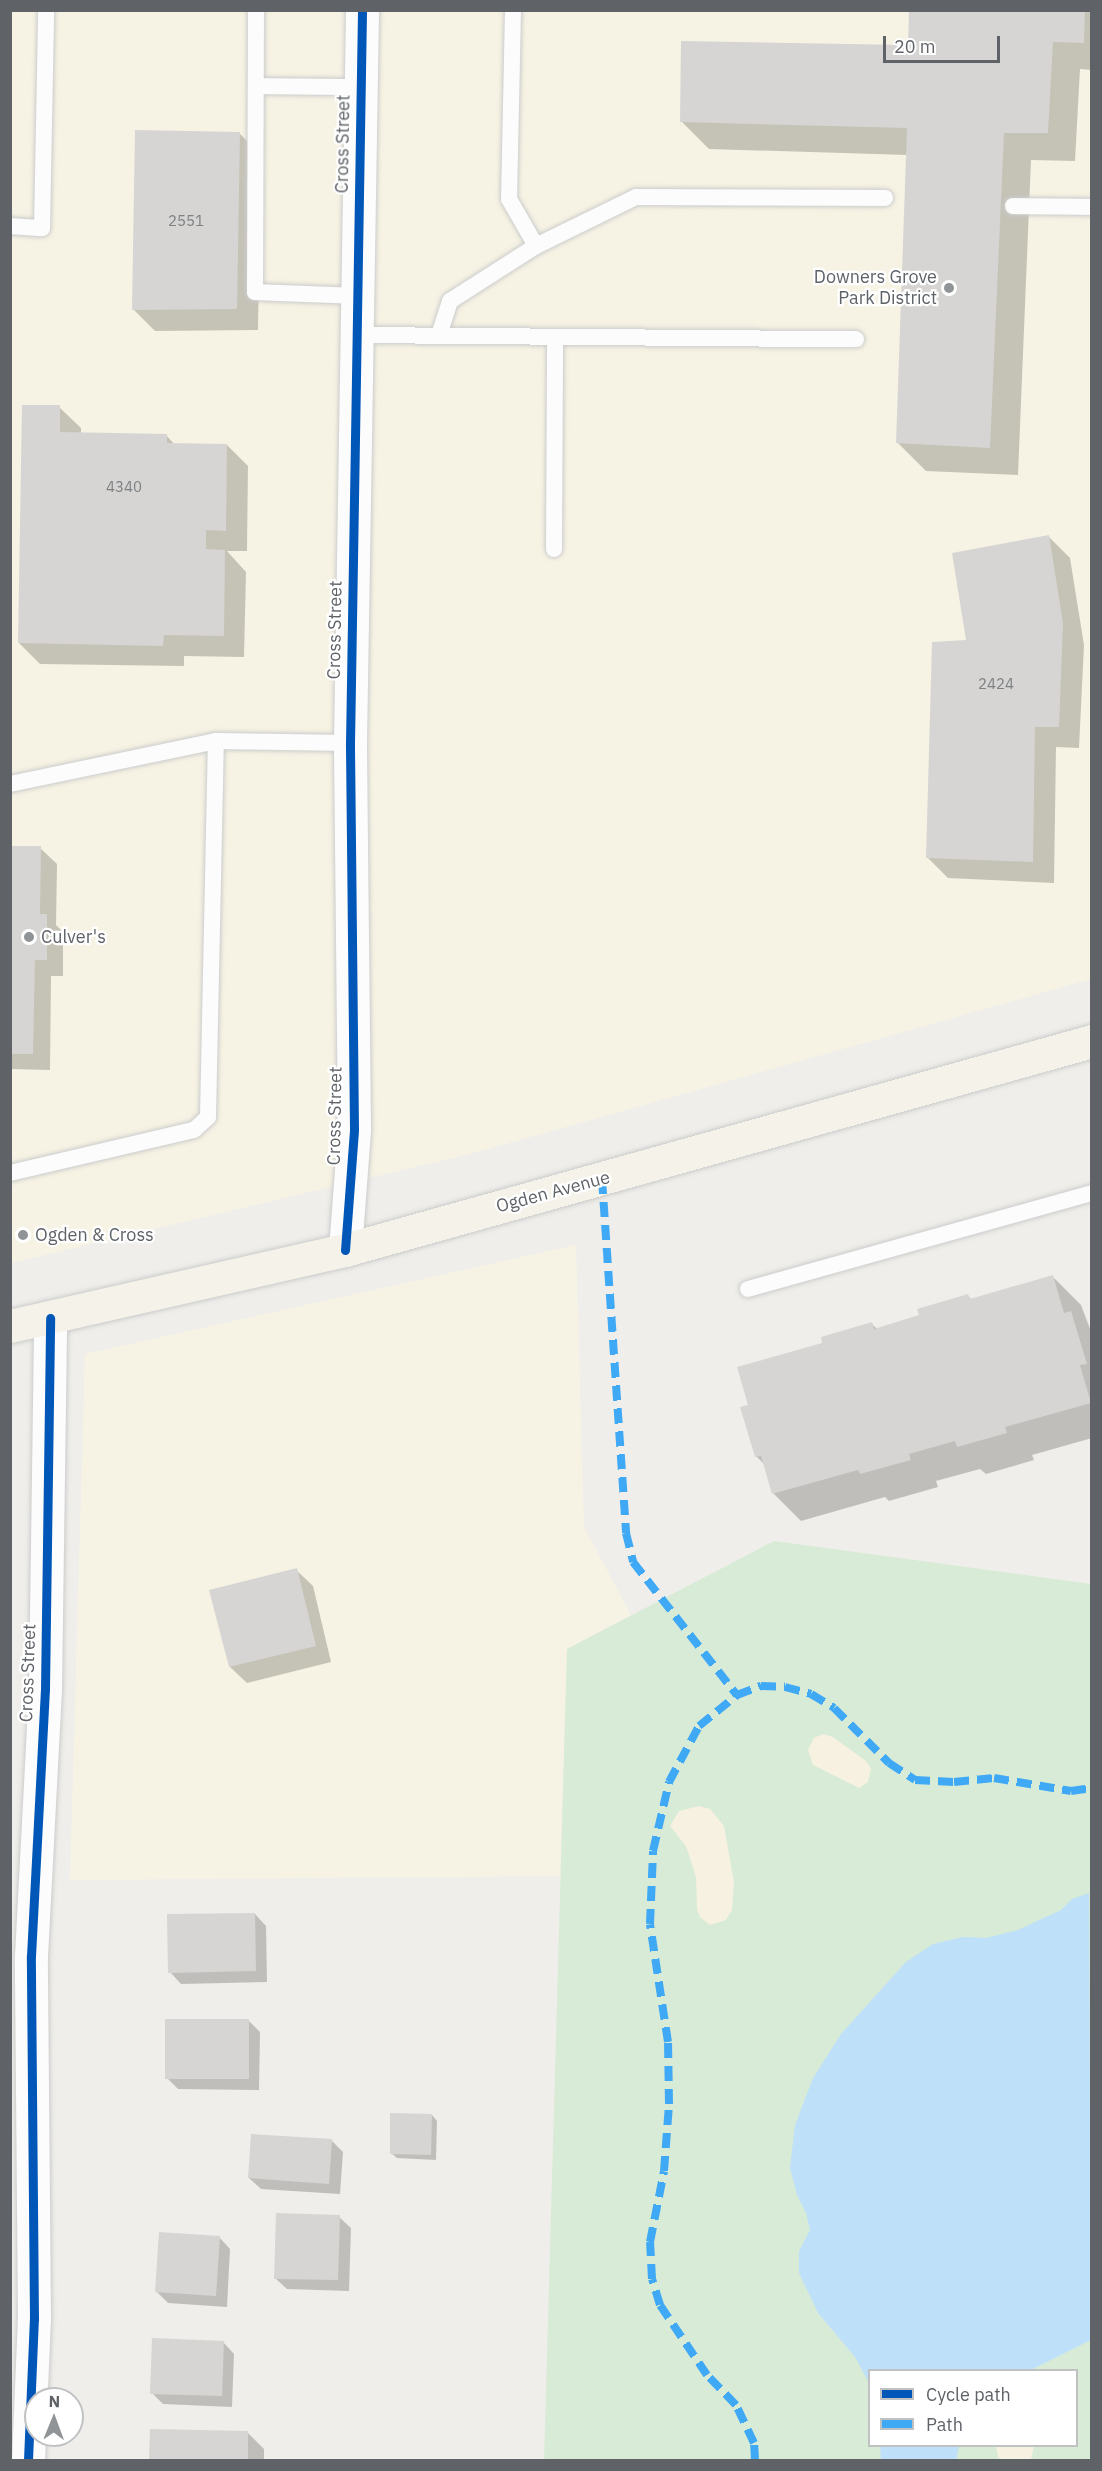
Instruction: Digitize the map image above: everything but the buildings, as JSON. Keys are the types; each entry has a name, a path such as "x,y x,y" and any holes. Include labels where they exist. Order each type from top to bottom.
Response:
{"main road":[{"name":"Ogden Avenue","path":"10,1326 345,1250 1092,1041"}],"street":[{"name":"Cross Street","path":"345,1250 354,1129 350,743 362,10"},
{"name":"Cross Street","path":"27,2460 34,2319 31,1956 45,1689 50,1317"}],"lane":[{"path":"10,226 42,228 46,10"},
{"path":"256,10 255,292 357,296"},
{"path":"513,10 509,199 536,246"},
{"path":"256,86 360,87"},
{"path":"440,335 450,302 536,246 636,196 885,198"},
{"path":"1013,206 1092,207"},
{"path":"357,335 856,339"},
{"path":"554,549 555,337"},
{"path":"10,784 216,741 350,743"},
{"path":"10,1173 195,1130 208,1117 216,741"},
{"path":"748,1289 1092,1193"}],"shaded area":[{"path":"10,11 1091,11 1091,979 470,1154 11,1263"},
{"path":"576,1245 584,1527 631,1615 567,1649 560,1876 70,1880 85,1354"}],"green space":[{"path":"774,1541 1091,1584 1091,2460 544,2460 567,1649"}],"sand":[{"path":"823,1734 833,1737 866,1761 871,1769 868,1782 859,1788 813,1765 808,1750 814,1738"},
{"path":"699,1806 710,1809 724,1826 734,1882 732,1910 726,1920 710,1925 700,1917 697,1909 696,1877 686,1846 670,1826 679,1811"},
{"path":"996,2447 1034,2447 1031,2460 1002,2460 998,2457"}],"water":[{"path":"1089,1893 1091,2340 1033,2369 868,2369 868,2381 855,2357 818,2313 799,2273 799,2251 810,2230 790,2168 795,2125 813,2078 841,2034 906,1962 933,1944 963,1937 986,1938 1018,1930 1061,1910 1072,1899"},
{"path":"880,2447 959,2447 956,2460 881,2460"}],"marked path":[{"path":"602,1179 626,1533 633,1562 737,1695"},
{"path":"755,2460 754,2443 736,2405 707,2375 660,2305 652,2279 650,2242 664,2171 669,2104 668,2042 650,1924 653,1851 669,1782 699,1726 737,1695 761,1686 785,1687 811,1694 834,1708 889,1763 915,1780 954,1782 994,1778 1071,1791 1092,1788"}],"cycle path":[{"path":"345,1250 354,1129 350,743 362,10"},
{"path":"28,2460 34,2319 31,1956 45,1689 50,1318"}],"place":[{"name":"Downers Grove Park District","path":"949,288"},
{"name":"Culver's","path":"29,937"},
{"name":"Ogden & Cross","path":"23,1235"}]}
